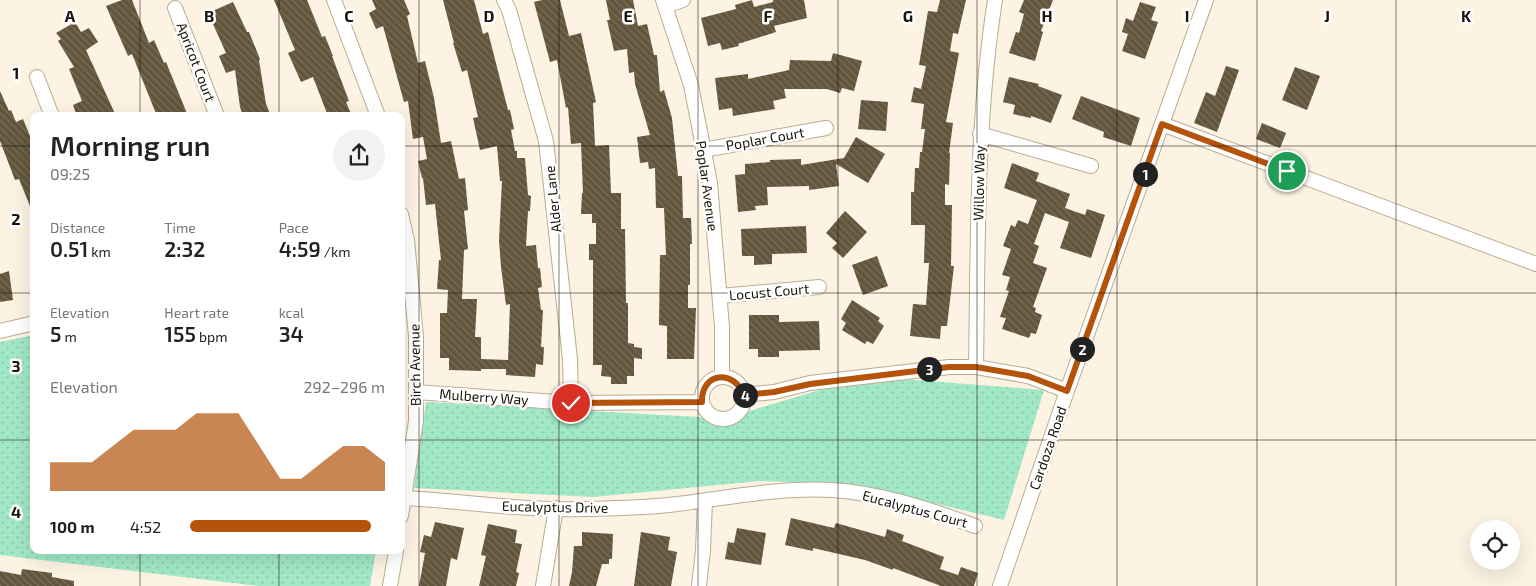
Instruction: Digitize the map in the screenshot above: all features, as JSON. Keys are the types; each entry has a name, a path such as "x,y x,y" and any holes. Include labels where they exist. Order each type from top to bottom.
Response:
{"street":[{"path":"334,0 376,112"},
{"name":"Alder Lane","path":"504,0 546,141 570,358 571,403"},
{"path":"664,3 683,0"},
{"name":"Willow Way","path":"976,367 980,134 987,46 994,0"},
{"name":"Cardoza Road","path":"1000,586 1206,0"},
{"name":"Poplar Avenue","path":"664,3 691,84 710,183 722,327 722,377"},
{"name":"Apricot Court","path":"175,8 215,112"},
{"path":"37,77 50,112"},
{"path":"1162,124 1536,264"},
{"name":"Poplar Court","path":"703,150 826,128"},
{"path":"980,134 1091,166"},
{"name":"Birch Avenue","path":"405,249 416,336 416,421 405,492"},
{"name":"Locust Court","path":"720,296 819,287"},
{"path":"0,330 30,324"},
{"path":"744,395 774,392 810,384 949,367 976,367 1028,376 1067,391"},
{"path":"715,378 731,378 740,386 744,395 741,410 734,417 722,420 711,417 704,409 702,402 704,388 715,378"},
{"name":"Mulberry Way","path":"416,392 571,403 702,402"},
{"name":"Eucalyptus Court","path":"705,501 773,491 833,490 901,502 975,526"},
{"name":"Eucalyptus Drive","path":"405,498 492,506 556,508 610,508 705,501"},
{"path":"698,586 703,550 705,501"},
{"path":"544,586 556,508"},
{"path":"390,586 395,554"}],"green space":[{"path":"30,336 30,554 375,554 370,586 258,586 0,555 0,342"},
{"path":"902,379 1044,390 1004,520 858,485 760,481 593,497 414,488 426,402 699,417 720,425 732,423 749,411 820,390"}],"building":[{"path":"122,0 132,0 149,43 154,40 164,63 166,62 186,112 155,112 132,54 128,56 106,6"},
{"path":"274,0 307,0 322,37 325,36 333,56 349,101 346,102 350,112 326,112 313,77 301,82 288,53 295,50"},
{"path":"372,0 404,0 410,14 407,16 418,63 425,61 434,98 441,143 451,141 459,179 465,178 468,210 464,211 468,249 464,250 462,299 477,299 475,337 481,337 481,359 508,360 510,304 506,305 501,267 499,240 502,181 500,181 497,146 480,150 473,118 478,117 467,70 462,72 443,0 474,0 483,34 488,32 508,110 510,110 514,129 511,130 515,151 517,151 517,158 525,158 528,195 531,196 526,246 536,245 542,287 538,288 541,310 543,310 541,347 544,347 543,365 536,364 535,377 506,375 506,369 481,369 481,371 449,370 449,358 440,358 440,313 447,313 448,290 437,289 439,260 441,260 435,204 426,205 423,178 418,161 427,159 423,137 413,139 408,101 404,102 383,26 376,29 369,13 376,9"},
{"path":"560,0 569,36 581,33 596,102 593,103 595,146 609,145 611,193 621,193 621,229 625,229 628,343 634,344 634,347 642,348 642,359 634,358 634,376 627,376 627,384 611,384 611,377 601,376 602,365 593,365 593,260 589,260 589,244 596,244 596,223 592,223 592,214 581,214 583,193 581,143 571,144 568,107 566,108 557,60 550,62 534,2"},
{"path":"606,0 633,0 638,26 647,24 654,55 657,55 660,92 664,90 672,118 678,176 682,176 683,218 691,218 692,244 690,244 688,308 696,308 694,359 667,359 667,326 659,325 660,255 666,255 664,208 656,208 655,168 649,169 648,162 640,163 637,137 650,135 635,84 634,72 629,73 627,49 614,51 607,20 610,20"},
{"path":"752,0 754,7 773,2 773,0 804,0 807,18 774,26 776,32 738,44 739,46 722,50 720,43 708,46 701,18 736,9 735,5"},
{"path":"940,0 966,0 958,34 953,33 950,51 959,53 946,122 953,123 949,153 949,185 945,184 945,205 952,205 951,266 954,266 947,326 941,326 940,339 910,336 913,304 926,305 929,263 924,263 925,225 911,225 911,192 914,192 915,168 919,168 925,129 921,129 924,104 911,102 914,87 921,89 926,66 919,65 928,11 937,12"},
{"path":"1024,0 1053,0 1041,31 1043,32 1035,61 1009,53 1016,32 1019,33 1024,14 1019,12"},
{"path":"233,2 247,32 249,32 260,59 266,104 269,112 242,112 235,70 226,73 219,56 226,53 208,13"},
{"path":"1140,2 1156,7 1151,20 1158,22 1145,59 1122,51 1128,34 1122,32 1126,18 1133,21"},
{"path":"75,22 81,32 89,28 98,42 86,50 114,112 76,112 73,105 82,101 69,69 74,67 58,41 61,39 56,33"},
{"path":"833,53 862,61 854,91 842,88 840,93 827,89 784,89 786,98 773,101 775,109 733,116 732,108 719,110 715,78 748,74 748,79 789,70 790,60 831,61"},
{"path":"1226,66 1239,70 1217,132 1194,123 1206,92 1215,96"},
{"path":"1295,67 1320,76 1307,110 1282,100"},
{"path":"1009,77 1039,84 1038,86 1062,95 1051,123 1031,116 1031,118 1013,114 1015,105 1003,102"},
{"path":"0,91 16,122 23,119 30,136 30,206 19,179 15,180 0,141"},
{"path":"1081,96 1140,118 1131,146 1103,137 1104,132 1072,119"},
{"path":"861,100 888,102 886,131 858,129"},
{"path":"1262,123 1286,133 1280,148 1256,139"},
{"path":"856,137 885,154 868,183 836,164 839,186 809,190 809,186 767,187 768,205 755,206 756,210 738,212 735,175 745,174 745,164 770,162 770,160 801,159 801,165 844,158"},
{"path":"1012,163 1039,173 1036,181 1070,194 1065,208 1085,215 1087,209 1105,215 1091,258 1060,248 1069,222 1045,213 1034,244 1039,246 1033,263 1047,268 1033,307 1036,308 1035,312 1042,315 1036,334 1031,333 1029,338 1002,329 1006,318 1000,317 1009,291 1006,290 1010,277 1002,275 1011,249 1003,246 1011,225 1015,227 1018,220 1028,224 1037,200 1004,188"},
{"path":"845,211 867,232 843,258 832,248 837,243 826,233"},
{"path":"806,226 807,253 772,254 772,264 754,265 754,256 742,256 741,229"},
{"path":"877,256 888,286 863,295 852,265"},
{"path":"9,271 13,300 0,302 0,274"},
{"path":"852,300 880,318 878,321 884,326 873,344 867,341 865,344 842,330 846,323 841,319"},
{"path":"749,315 779,315 779,322 819,321 820,350 779,351 779,357 758,357 758,349 749,349"},
{"path":"791,518 834,528 836,523 885,537 887,529 904,535 902,541 944,557 940,569 958,575 961,567 978,573 974,586 941,586 865,560 813,548 813,551 785,545"},
{"path":"435,522 464,528 457,560 451,558 446,586 419,586 425,553 420,552 424,535 431,537"},
{"path":"488,524 517,530 515,543 522,544 516,572 519,573 516,586 479,586 486,556 481,555"},
{"path":"737,528 766,533 761,565 725,559 728,542 734,543"},
{"path":"582,532 613,534 612,559 609,559 609,564 602,564 596,586 569,586 574,546 582,546"},
{"path":"641,532 670,537 668,550 677,552 671,586 634,586"},
{"path":"22,569 52,573 52,577 74,581 74,586 0,586 0,571 21,575"}],"route":[{"path":"571,403 702,402 704,388 715,378 722,377 731,378 740,386 744,395 774,392 810,384 949,367 976,367 1028,376 1067,391 1162,124 1287,171"}]}
